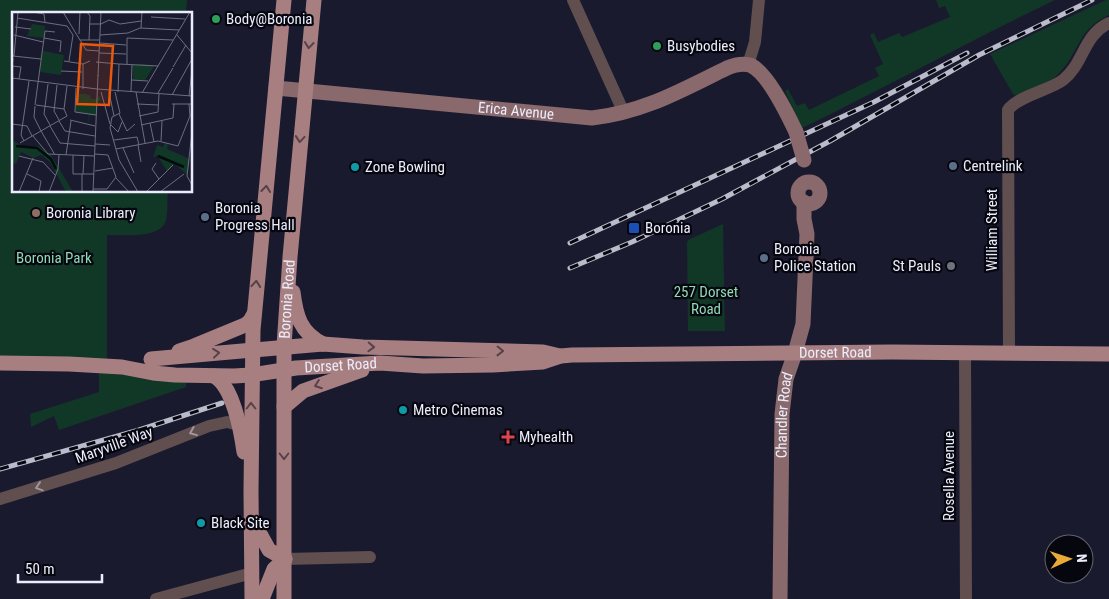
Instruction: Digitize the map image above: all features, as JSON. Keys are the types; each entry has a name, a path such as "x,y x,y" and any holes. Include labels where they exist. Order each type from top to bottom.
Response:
{"main road":[{"name":"Boronia Road","path":"252,599 252,350 284,0"},
{"name":"Boronia Road","path":"284,599 284,346 290,257 314,0"},
{"name":"Erica Avenue","path":"276,88 592,118 624,113 647,106 727,68 748,64"},
{"name":"Chandler Road","path":"748,64 768,82 788,115 796,132 804,160 802,175 820,193 819,196 809,202 803,324 786,379 782,414 780,599"},
{"path":"290,257 295,304 299,317 310,337 323,344"},
{"name":"Dorset Road","path":"122,367 194,346 250,321 254,314"},
{"name":"Dorset Road","path":"150,360 284,346 323,344 363,347 543,352 561,356 795,353 1109,354"},
{"name":"Dorset Road","path":"0,363 122,367 153,373 214,376 252,375 296,368 380,363 463,367 543,362 561,356"},
{"path":"284,407 302,391 380,363"},
{"name":"Boronia Road","path":"214,376 224,384 239,425 251,490"},
{"path":"252,519 269,550 285,559 274,569 262,599"}],"street":[{"path":"574,0 624,113"},
{"path":"748,64 755,42 759,0"},
{"name":"William Street","path":"1009,354 1008,114 1010,106 1065,79 1092,35 1100,27 1109,23"},
{"name":"Rosella Avenue","path":"965,353 966,599"},
{"name":"Maryville Way","path":"0,500 116,463 213,424 227,422 239,425"},
{"path":"285,559 370,558"},
{"path":"156,599 252,574"}],"green space":[{"name":"Boronia Park","path":"0,0 187,0 186,12 12,12 12,192 168,192 166,220 163,226 150,233 141,235 107,235 107,366 186,376 186,387 59,430 54,416 31,427 30,414 99,392 99,366 0,364"},
{"path":"936,0 1055,0 802,128 785,91 788,89 797,106 805,103 809,110 879,76 875,68 883,64 870,35 874,33 878,42 899,33 902,37 950,17 945,6 939,8"},
{"path":"1109,0 1109,15 1091,27 1085,34 1057,76 1034,89 1016,96 1013,94 990,54"},
{"name":"257 Dorset Road","path":"723,224 725,331 688,331 687,243 688,240"}],"railway":[{"path":"570,268 632,242 722,199 830,141 979,55 1092,0"},
{"path":"570,243 874,102 967,53"},
{"path":"0,469 139,430 222,403"}],"place":[{"name":"Body@Boronia","path":"216,19"},
{"name":"Busybodies","path":"657,46"},
{"name":"Centrelink","path":"953,166"},
{"name":"Zone Bowling","path":"355,167"},
{"name":"Boronia Library","path":"36,213"},
{"name":"Boronia Progress Hall","path":"205,217"},
{"name":"Boronia","path":"634,228"},
{"name":"Boronia Police Station","path":"764,258"},
{"name":"St Pauls","path":"951,266"},
{"name":"Metro Cinemas","path":"403,410"},
{"name":"Myhealth","path":"508,437"},
{"name":"Black Site","path":"201,523"}]}
